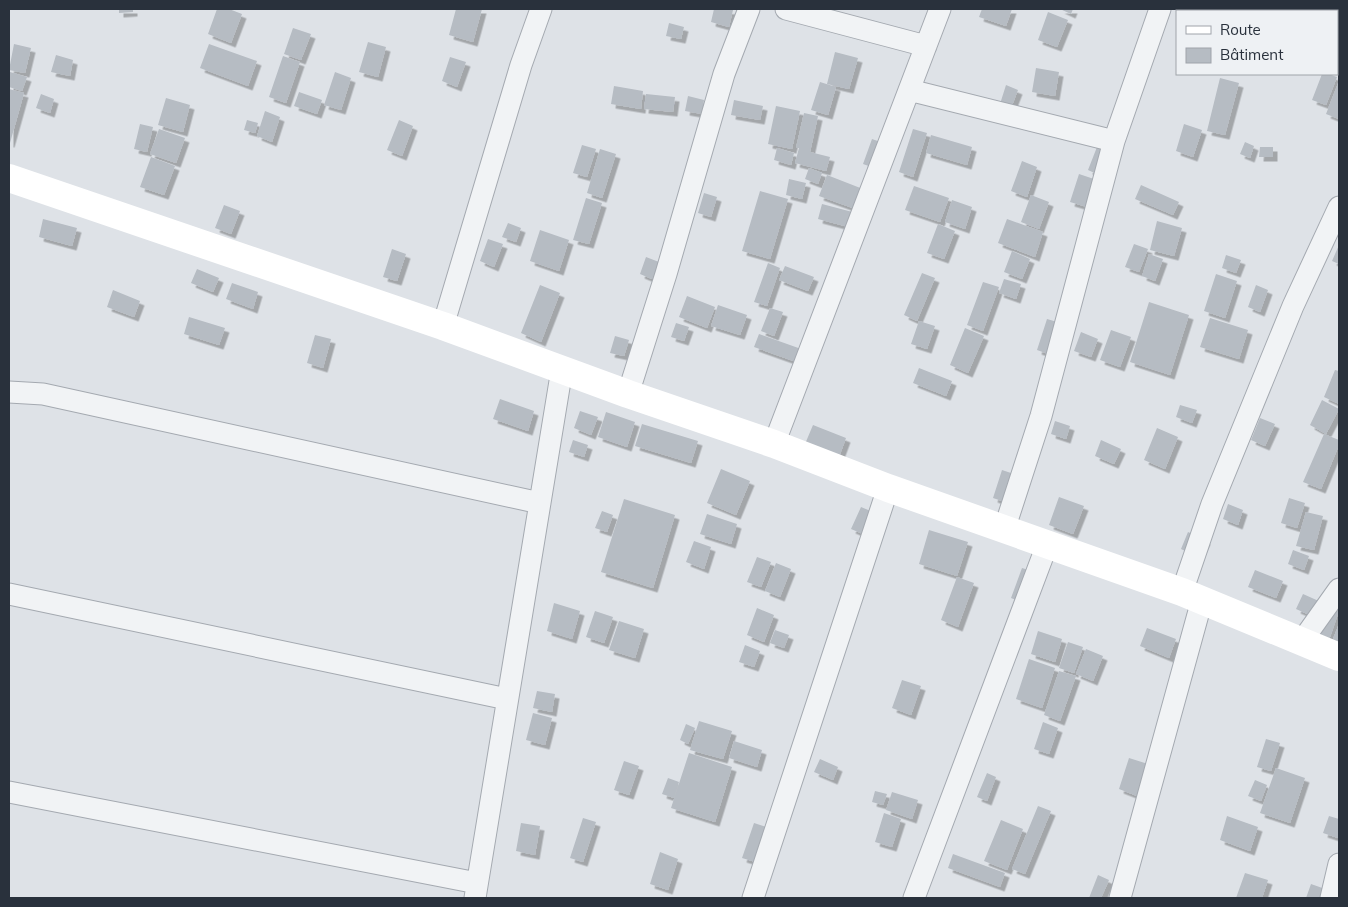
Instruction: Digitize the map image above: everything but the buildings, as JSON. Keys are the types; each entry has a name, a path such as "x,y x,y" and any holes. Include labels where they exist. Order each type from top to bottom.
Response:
{"street":[{"path":"444,326 518,74 541,9"},
{"path":"628,394 666,274 724,74 749,9"},
{"path":"786,9 926,46"},
{"path":"774,444 940,9"},
{"path":"1004,530 1041,416 1114,141 1160,9"},
{"path":"909,90 1114,141"},
{"path":"9,178 444,326 628,394 774,444 888,488 1192,596 1339,657"},
{"path":"1120,898 1212,504 1293,306 1339,207"},
{"path":"9,792 476,891 562,370"},
{"path":"9,392 43,394 540,503"},
{"path":"753,898 888,488"},
{"path":"914,898 1047,545"},
{"path":"1302,641 1339,588"},
{"path":"9,594 508,699"},
{"path":"1331,898 1339,864"}]}
